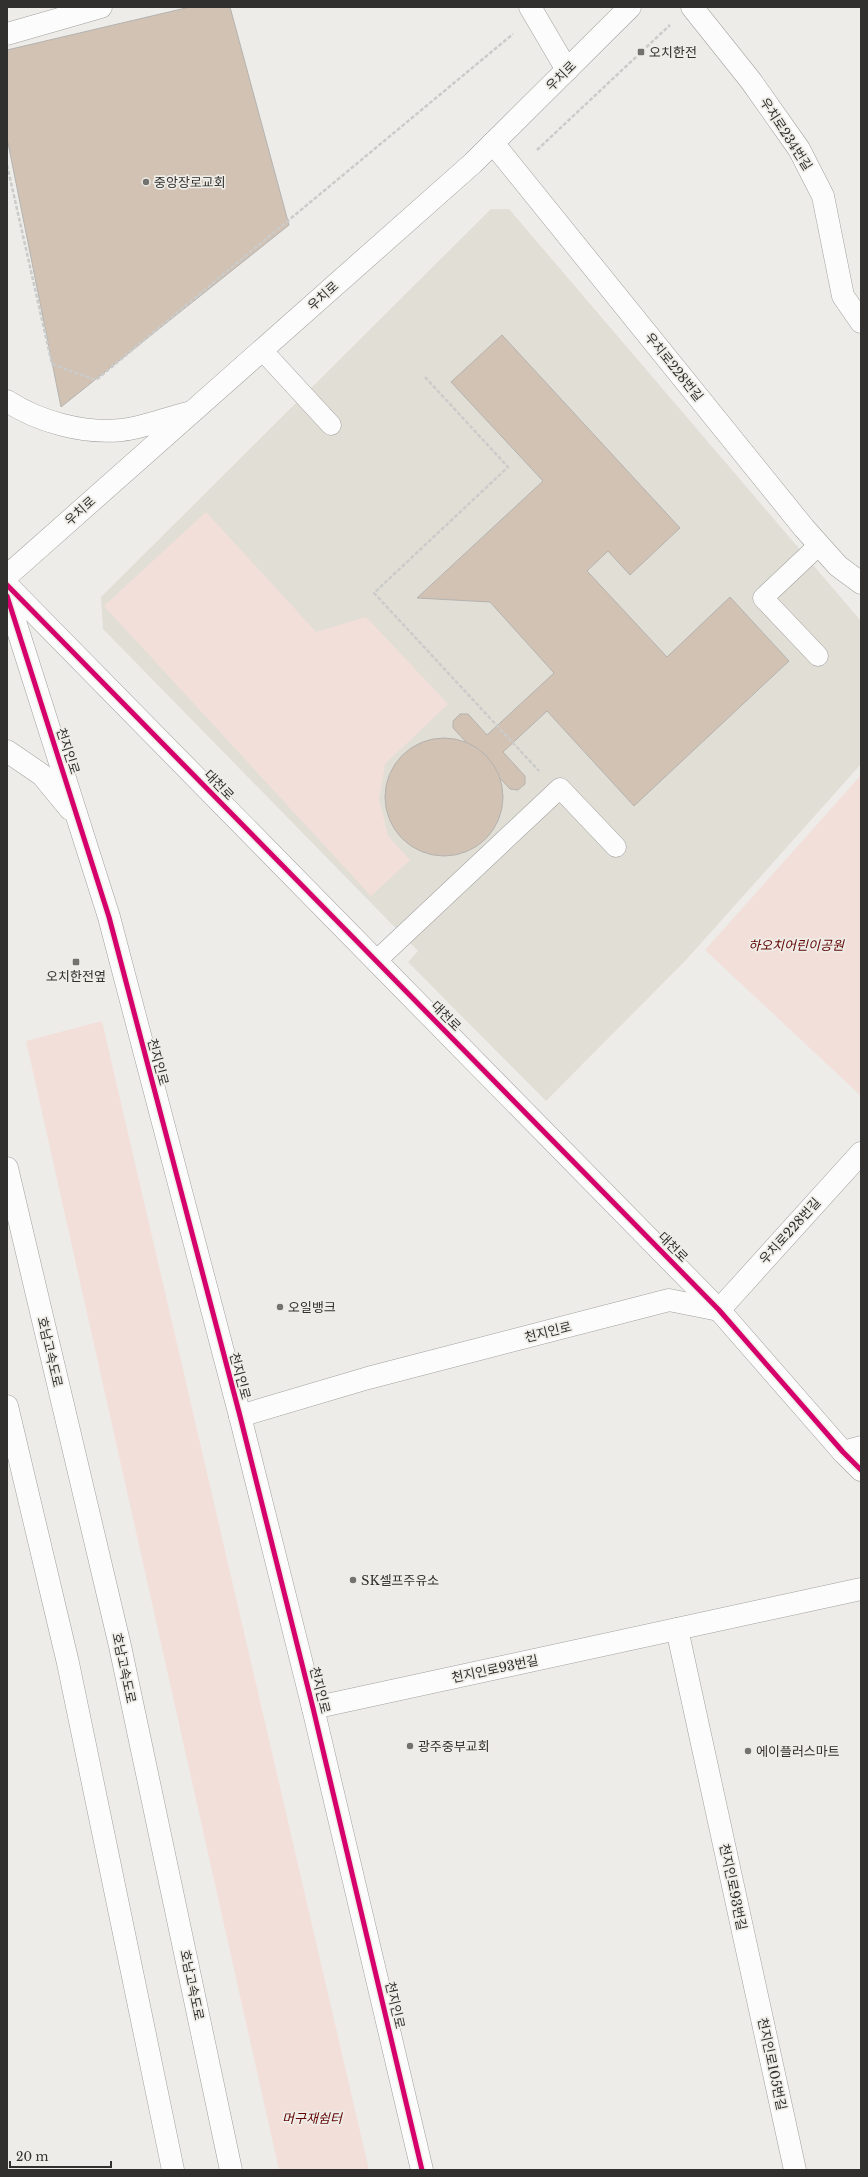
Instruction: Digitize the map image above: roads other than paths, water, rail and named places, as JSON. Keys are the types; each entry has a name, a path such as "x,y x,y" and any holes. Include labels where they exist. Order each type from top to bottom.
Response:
{"main road":[{"path":"7,34 101,7"},
{"name":"우치로","path":"7,576 493,143 630,7"},
{"name":"우치로234번길","path":"692,7 751,81 799,149 823,196 843,296 861,322"},
{"path":"532,11 567,70"},
{"name":"우치로228번길","path":"493,143 820,545 838,566 861,584"},
{"path":"7,401 20,410 56,423 84,429 122,430 193,411"},
{"name":"대천로","path":"7,585 719,1310 852,1450 861,1470"},
{"name":"천지인로","path":"7,596 109,917 240,1416 313,1708 422,2170"},
{"path":"7,751 42,775 78,818"},
{"name":"우치로228번길","path":"719,1310 861,1153"},
{"name":"호남고속도로","path":"7,1168 120,1646 231,2170"},
{"name":"천지인로","path":"240,1416 368,1378 669,1300 719,1310"},
{"path":"7,1406 68,1663 173,2170"},
{"name":"천지인로93번길","path":"313,1708 861,1589"},
{"name":"천지인로93번길","path":"677,1629 749,1958"},
{"name":"천지인로105번길","path":"749,1958 795,2170"}],"lane":[{"path":"262,350 331,425"},
{"path":"818,656 763,598 820,545"},
{"path":"376,961 560,788 616,847"}],"place":[{"name":"오치한전","path":"641,52"},
{"name":"중앙장로교회","path":"146,182"},
{"name":"오치한전옆","path":"76,962"},
{"name":"오일뱅크","path":"280,1307"},
{"name":"SK셀프주유소","path":"353,1580"},
{"name":"광주중부교회","path":"410,1746"},
{"name":"에이플러스마트","path":"748,1751"}],"park label":[{"name":"하오치어린이공원","path":"796,945"},
{"name":"머구재쉼터","path":"312,2118"}]}
